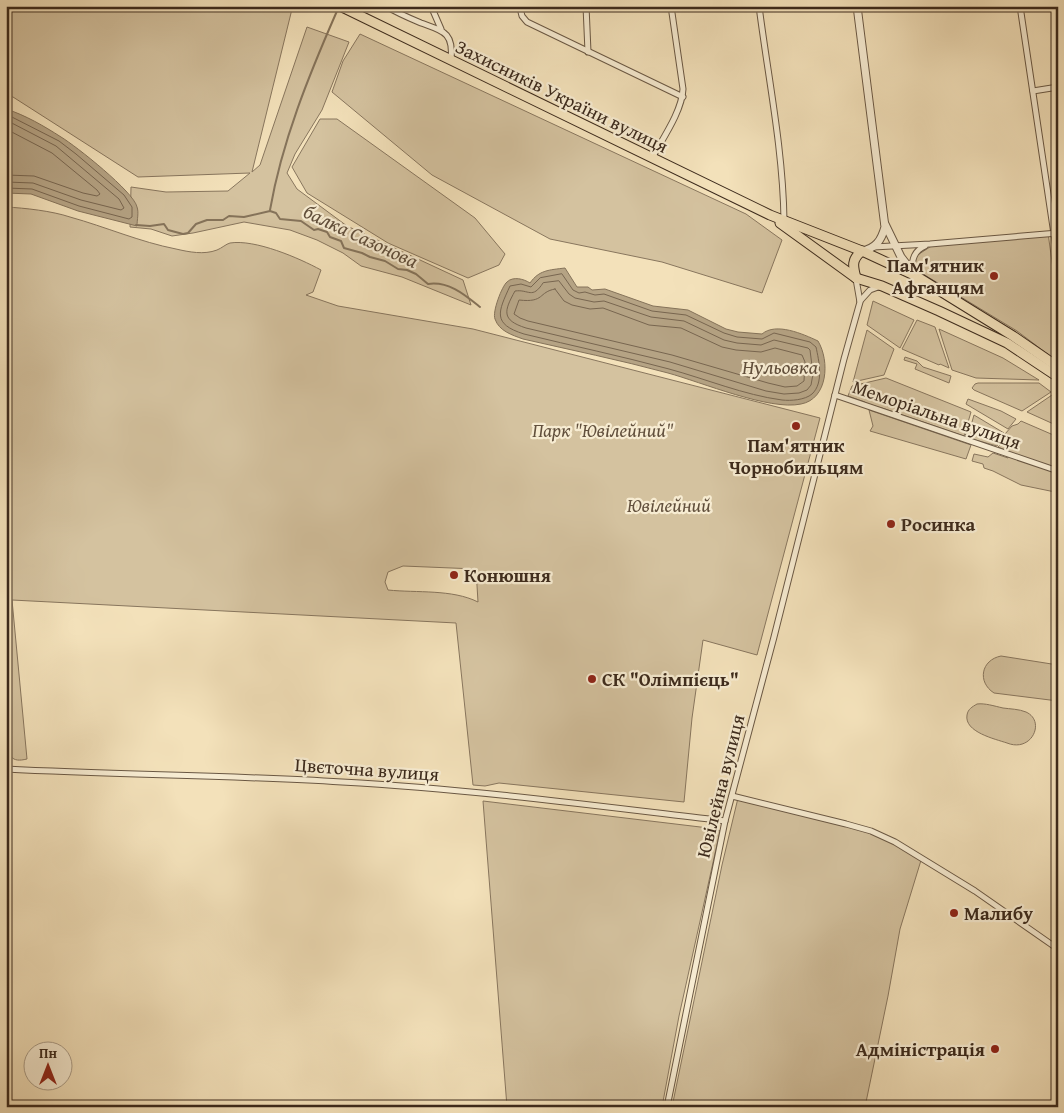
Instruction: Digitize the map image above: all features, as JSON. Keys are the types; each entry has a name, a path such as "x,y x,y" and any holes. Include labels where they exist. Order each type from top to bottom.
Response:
{"highway":[{"name":"Захисників України вулиця","path":"340,6 770,215 862,251 914,274"},
{"name":"Захисників України вулиця","path":"770,215 856,278 882,286 901,295"},
{"path":"856,278 855,257 862,251"},
{"path":"901,295 907,296 917,288 914,274"},
{"path":"914,274 1013,336 1058,367"},
{"path":"901,295 939,310 1007,343 1058,377"}],"street":[{"path":"386,6 408,18 441,29"},
{"path":"431,6 452,48 450,60"},
{"path":"522,6 520,8 522,16 527,22 683,97"},
{"path":"586,6 588,52"},
{"path":"652,158 683,97 671,6"},
{"path":"759,6 784,196 784,221"},
{"path":"857,6 885,227 882,238 873,247"},
{"path":"1020,6 1056,233 1058,261"},
{"path":"1033,91 1058,87"},
{"path":"883,217 895,247 914,274"},
{"path":"862,251 873,247 895,247 1056,233"},
{"path":"914,274 913,257 920,248 930,244"},
{"name":"Ювілейна вулиця","path":"667,1107 725,821 860,302 856,278"},
{"path":"860,302 870,290 882,286"},
{"name":"Меморіальна вулиця","path":"835,395 1058,471"},
{"name":"Цвєточна вулиця","path":"6,769 209,775 344,782 500,794 725,821"},
{"path":"732,796 871,831 895,842 975,891 1058,949"}],"green space":[{"path":"6,6 285,6 292,9 252,172 260,165 307,27 349,42 322,110 295,154 287,173 297,189 347,226 463,280 471,305 402,277 361,266 343,253 317,240 290,230 244,222 172,236 151,229 130,227 131,187 166,192 228,191 250,173 138,177 13,97 6,95"},
{"path":"360,34 746,214 782,240 762,293 662,262 550,239 432,175 332,92 343,61"},
{"path":"320,119 337,119 475,218 505,254 499,265 468,278 388,243 307,193 292,167"},
{"path":"6,207 63,215 149,242 191,252 212,252 230,243 252,244 277,250 321,270 313,292 306,295 338,306 473,329 820,418 757,655 703,640 692,718 684,802 499,783 485,786 473,785 456,623 12,600 27,759 14,759 8,751 6,742","holes":["403,566 476,569 478,602 446,593 388,590 385,582 388,572"]},
{"path":"1048,233 1058,305 1058,362 1017,331 918,271 914,265 916,256 933,245"},
{"path":"873,301 914,320 900,348 867,325"},
{"path":"917,320 935,327 949,368 902,349"},
{"path":"939,329 1003,358 1039,380 976,378 952,370"},
{"path":"867,330 894,349 884,375 853,382"},
{"path":"905,357 917,361 923,367 951,376 949,383 915,369 917,364 904,360"},
{"path":"886,378 971,412 964,436 848,396 852,386"},
{"path":"978,383 1039,383 1051,392 1022,411 974,390 972,388"},
{"path":"1052,395 1058,399 1058,426 1027,412"},
{"path":"968,399 1001,411 1016,419 1008,429 966,404"},
{"path":"869,410 971,445 966,459 870,431 873,426"},
{"path":"974,415 1004,433 997,446 965,437 966,432 970,429"},
{"path":"1021,421 1058,437 1058,487 1055,492 1021,485 984,468 983,464 972,461 974,454 988,457 993,453 1008,458 1008,451 998,447 1006,439 1005,434 1012,426"},
{"path":"1001,656 1058,665 1058,701 994,693 985,683 983,678 984,672 989,662"},
{"path":"977,704 1026,712 1032,716 1035,722 1033,735 1023,744 1016,745 981,734 970,726 967,721 968,711"},
{"path":"738,798 871,831 922,857 900,929 865,1107 672,1107 722,865"},
{"path":"483,801 717,829 720,831 679,1016 662,1107 507,1107"}],"water":[{"path":"6,109 55,133 104,170 133,200 138,209 137,226 78,211 31,194 6,193"},
{"name":"Нульовка","path":"565,268 577,287 588,287 592,290 605,289 653,306 688,310 726,329 738,332 762,334 775,329 782,329 790,330 818,341 822,349 825,368 821,387 817,395 810,401 801,404 788,405 754,400 650,368 523,339 506,332 500,327 494,316 496,305 505,284 509,280 525,280 530,283 541,273"}],"waterway":[{"path":"270,210 289,134 316,59 337,11"},
{"name":"балка Сазонова","path":"136,225 164,224 168,230 183,234 188,233 196,224 207,220 223,220 229,216 244,217 270,211 276,213 280,219 301,221 314,230 318,229 327,232 330,237 341,241 344,248 385,261 398,269 407,270 416,274 428,284 450,287 480,307"}],"place":[{"name":"Пам'ятник Афганцям","path":"994,276"},
{"name":"Пам'ятник Чорнобильцям","path":"796,426"},
{"name":"Росинка","path":"891,524"},
{"name":"Конюшня","path":"454,575"},
{"name":"СК \"Олімпієць\"","path":"592,679"},
{"name":"Малибу","path":"954,913"},
{"name":"Адміністрація","path":"995,1049"}],"park label":[{"name":"Парк \"Ювілейний\"","path":"603,430"},
{"name":"Ювілейний","path":"669,505"}]}
